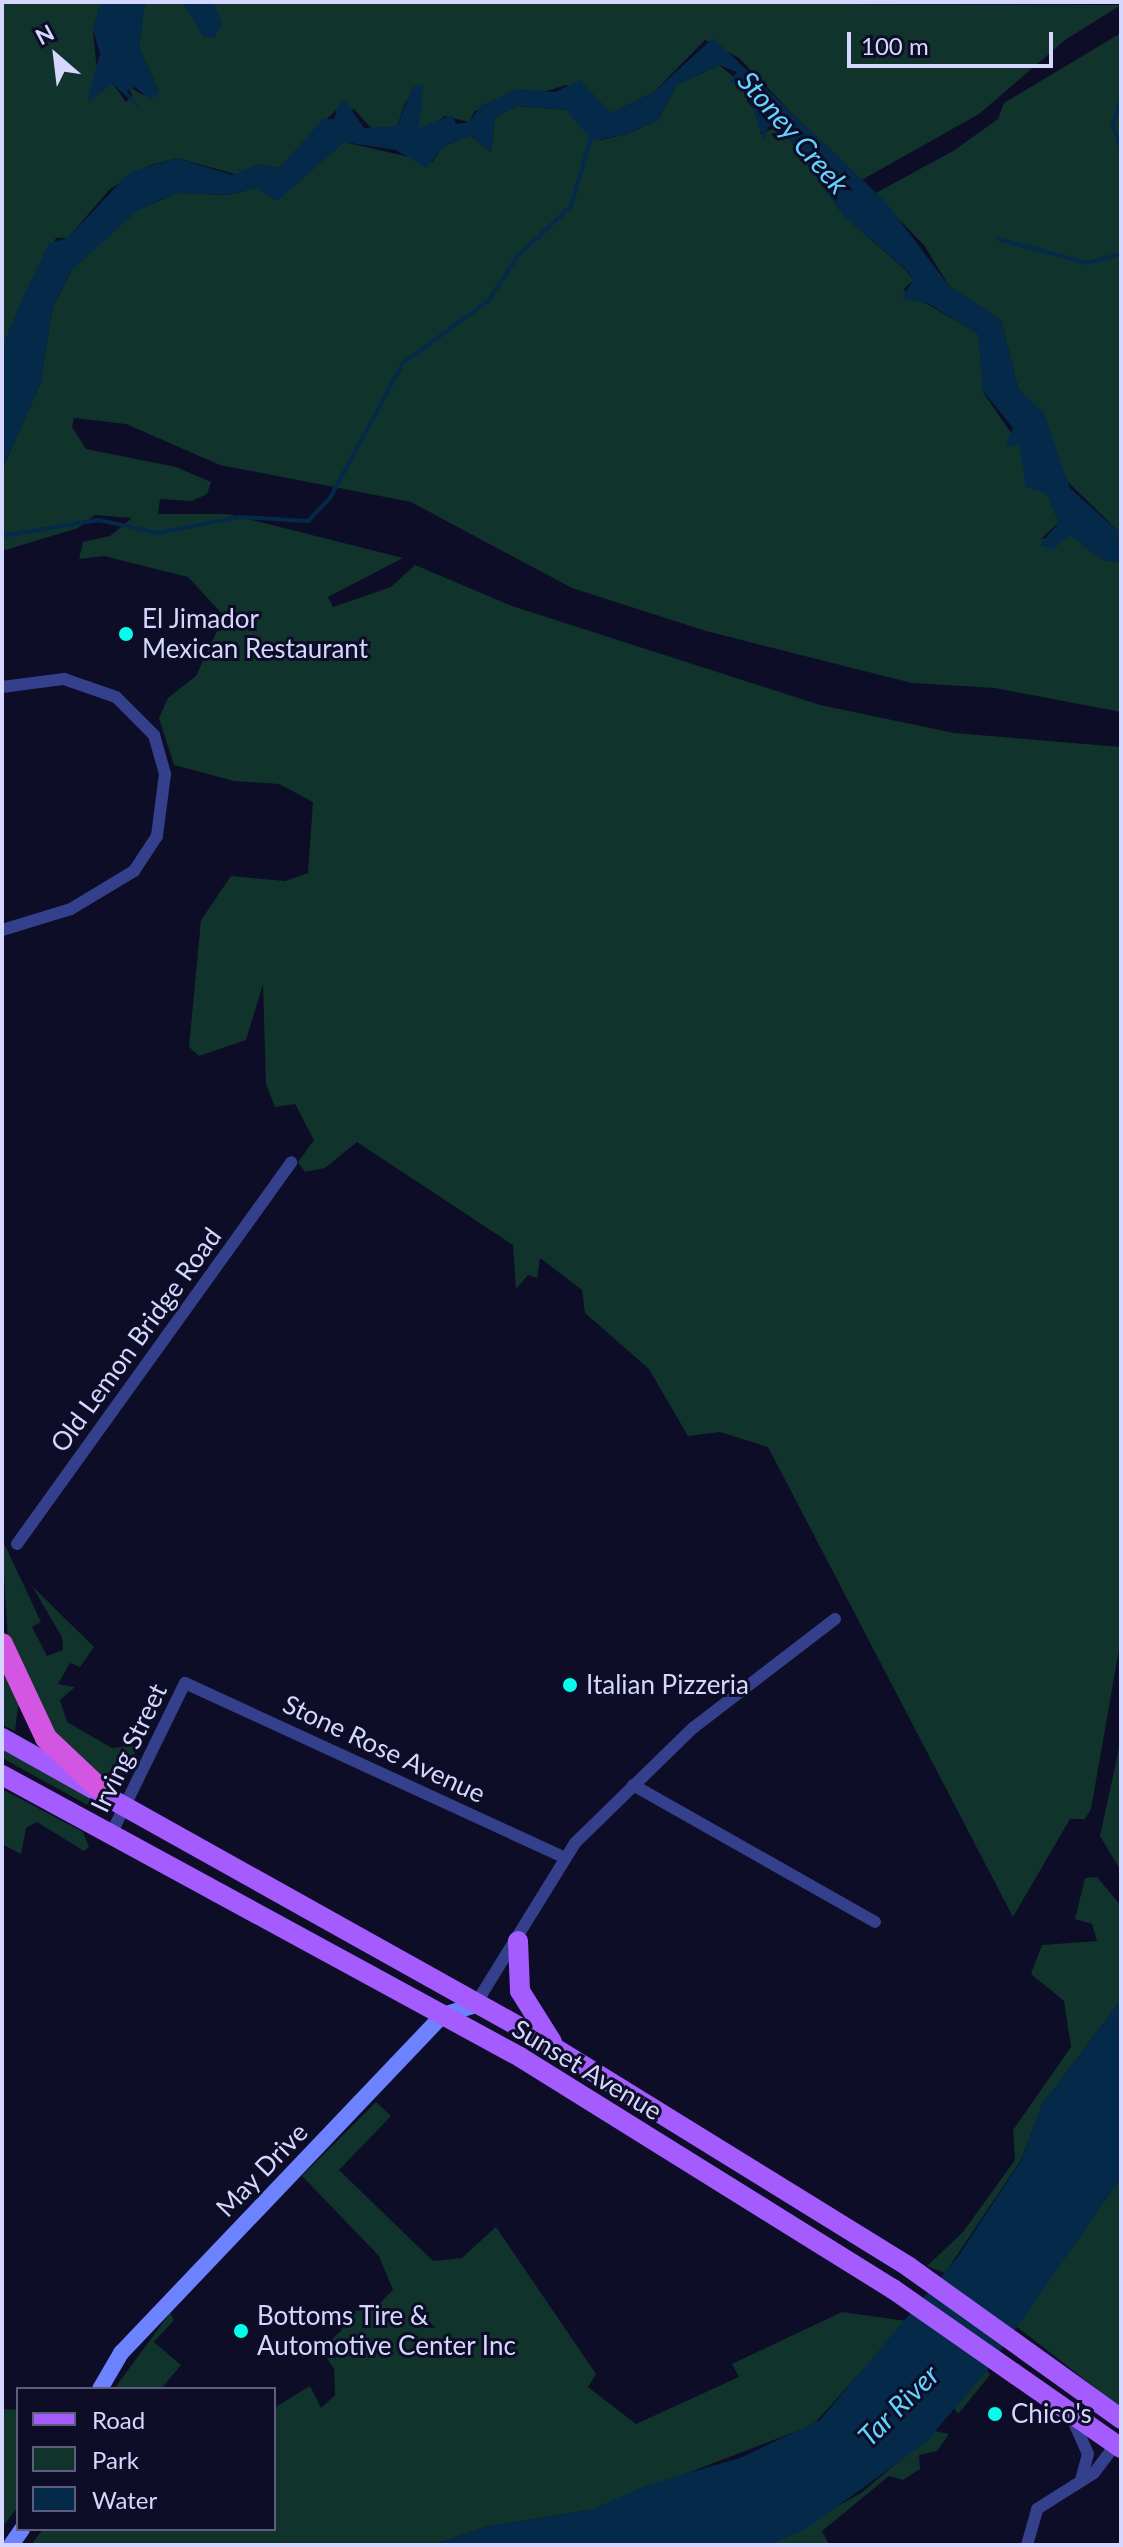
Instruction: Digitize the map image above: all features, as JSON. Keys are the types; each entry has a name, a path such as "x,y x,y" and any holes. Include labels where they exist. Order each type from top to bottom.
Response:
{"highway":[{"path":"2,1644 46,1738 98,1787"}],"main road":[{"name":"Sunset Avenue","path":"2,1738 98,1787 559,2051 909,2267 1121,2419"},
{"name":"Sunset Avenue","path":"2,1775 112,1832 443,2015 893,2289 1068,2412 1119,2443"},
{"path":"518,1941 520,1991 559,2051"},
{"name":"May Drive","path":"101,2387 121,2353 443,2015 475,2005"}],"street":[{"path":"2,687 64,679 116,697 147,725 165,774 157,836 134,871 71,909 2,930"},
{"name":"Old Lemon Bridge Road","path":"17,1544 291,1162"},
{"path":"475,2005 518,1941 563,1857 693,1728 835,1619"},
{"name":"Irving Street","path":"112,1832 185,1683"},
{"name":"Stone Rose Avenue","path":"185,1683 563,1857"},
{"path":"633,1785 875,1922"},
{"path":"1068,2412 1088,2454 1081,2480"},
{"path":"1027,2545 1037,2509 1081,2480 1119,2443"}],"green space":[{"path":"2,2 101,2 93,30 99,91 113,84 126,102 132,96 128,86 143,95 159,92 139,47 145,2 184,4 203,25 213,2 1121,5 1065,40 979,114 858,182 739,58 705,40 654,92 610,114 567,85 475,111 469,122 445,116 426,129 418,128 421,101 406,101 397,126 373,130 354,109 335,111 279,168 260,164 238,175 177,158 148,166 110,189 68,238 56,238 2,347"},
{"path":"1121,33 1121,534 1064,478 1044,414 1018,389 1001,320 949,286 924,245 874,194 953,151 998,119 1004,103"},
{"path":"719,65 745,86 747,101 763,120 760,134 780,126 844,216 907,271 913,280 903,290 979,334 983,392 1024,452 1026,487 1046,492 1059,522 1041,539 1070,535 1101,559 1121,563 1121,712 995,688 912,683 706,631 572,588 411,502 220,465 126,424 74,418 72,427 86,449 176,467 211,482 207,494 192,501 160,499 158,514 228,514 403,558 328,597 333,607 391,587 415,565 512,606 820,705 954,733 1121,747 1121,1638 1091,1809 1085,1819 1070,1819 1013,1917 768,1447 720,1432 688,1436 649,1369 585,1313 582,1290 540,1258 537,1278 528,1275 516,1289 513,1245 357,1142 325,1168 305,1172 298,1162 314,1140 295,1104 275,1107 266,1084 263,984 246,1040 199,1056 189,1047 201,920 231,876 285,881 308,873 313,802 279,784 234,781 174,765 159,718 168,698 196,676 224,616 188,577 104,556 79,559 83,542 110,536 132,518 95,515 78,528 2,551 2,470 41,382 52,308 76,262 138,210 177,193 229,195 255,188 283,195 344,142 432,162 443,147 470,135 491,153 495,117 517,106 566,110 601,140 627,134 658,120 677,85"},
{"path":"2,1539 41,1622 32,1627 47,1656 63,1650 62,1637 32,1586 94,1647 80,1667 70,1663 58,1684 75,1687 60,1700 67,1722 112,1748 140,1745 121,1777 102,1782 56,1740 8,1644"},
{"path":"2,1660 19,1698 15,1731 2,1725"},
{"path":"1121,1739 1121,1871 1100,1836"},
{"path":"2,1748 105,1807 93,1808 2,1758"},
{"path":"2,1789 83,1832 89,1847 84,1851 37,1822 26,1828 21,1854 2,1844"},
{"path":"1097,1877 1121,1906 1121,2000 1042,2105 1021,2160 945,2273 927,2266 963,2232 1015,2160 1013,2130 1071,2047 1064,2001 1031,1974 1042,1945 1097,1941 1092,1924 1075,1919 1085,1878"},
{"path":"376,2102 391,2116 339,2170 433,2261 462,2258 512,2212 496,2227 596,2374 588,2387 636,2424 739,2377 732,2364 842,2312 907,2321 813,2425 591,2510 489,2526 433,2545 31,2545 42,2531 276,2531 276,2407 310,2386 321,2408 335,2395 334,2369 321,2349 341,2331 345,2313 376,2307 393,2290 379,2256 302,2176"},
{"path":"1121,2178 1121,2408 1016,2326"},
{"path":"170,2313 174,2320 154,2342 181,2365 163,2387 115,2387"},
{"path":"987,2370 990,2375 958,2414 954,2408"},
{"path":"2,2409 16,2410 16,2510 2,2527"},
{"path":"935,2431 949,2434 937,2451 919,2455 920,2469 903,2480 889,2476 822,2531 829,2545 769,2545 861,2493"}],"water":[{"path":"101,2 145,2 139,47 159,92 150,100 135,87 127,91 143,112 113,84 87,102 100,53 93,30"},
{"path":"163,2 213,2 222,23 214,38 203,37 184,4"},
{"name":"Stoney Creek","path":"713,38 884,200 949,286 1001,320 1018,389 1044,414 1070,488 1121,534 1121,563 1101,559 1070,535 1052,550 1040,545 1059,522 1046,493 1026,487 1019,445 1005,447 1013,428 983,391 978,334 929,304 902,298 913,280 908,271 844,216 780,126 768,127 764,141 745,86 729,82 737,72 719,65 677,85 658,120 627,134 593,141 566,110 517,106 495,117 491,153 470,135 443,147 426,168 396,150 344,142 277,201 255,188 229,195 177,193 138,210 71,271 52,308 41,382 2,470 2,347 24,295 49,243 68,238 130,172 177,158 232,175 260,164 279,168 323,119 334,119 339,104 345,101 364,128 397,126 413,87 423,84 419,128 452,115 456,124 469,122 482,105 517,89 555,92 580,80 611,113 654,92"},
{"name":"Tar River","path":"1121,2000 1121,2178 987,2370 926,2442 806,2529 769,2545 433,2545 489,2526 591,2510 647,2485 740,2458 820,2420 957,2258 1021,2161 1042,2105"}],"waterway":[{"path":"1121,98 1113,125 1121,151"},
{"path":"2,536 99,520 158,533 239,517 308,521 330,498 403,363 488,301 517,257 571,206 593,131"},
{"path":"998,239 1087,263 1121,254"}],"place":[{"name":"El Jimador Mexican Restaurant","path":"126,634"},
{"name":"Italian Pizzeria","path":"570,1685"},
{"name":"Bottoms Tire & Automotive Center Inc","path":"241,2331"},
{"name":"Chico's","path":"995,2414"}]}
